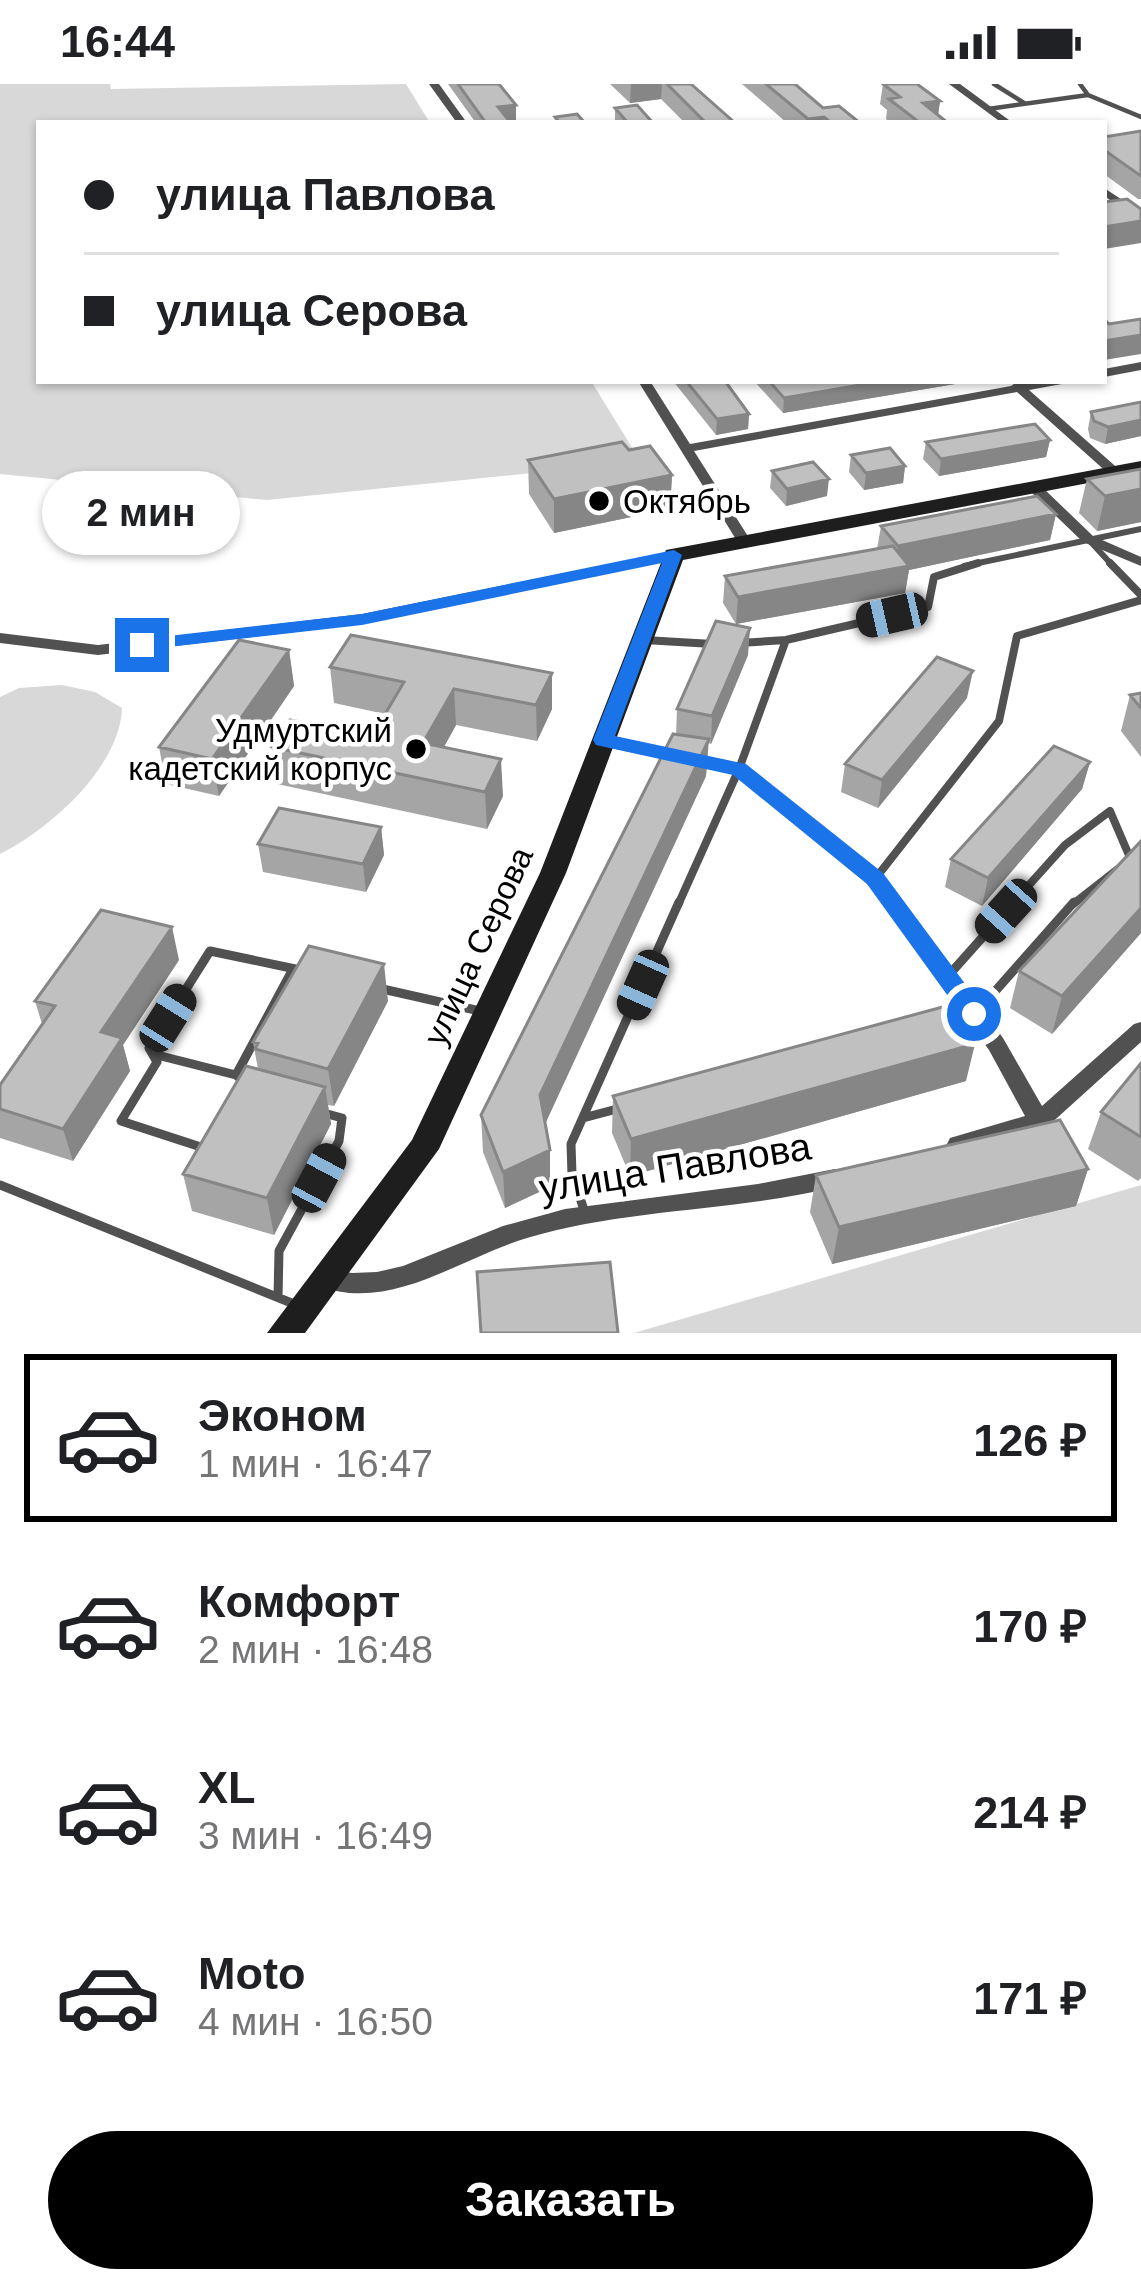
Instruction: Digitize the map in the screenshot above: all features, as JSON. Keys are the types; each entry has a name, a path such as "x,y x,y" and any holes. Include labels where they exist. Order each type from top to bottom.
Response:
{"main road":[{"path":"674,555 1141,467"},
{"name":"улица Серова","path":"284,1333 291,1303 326,1279 423,1149 554,873 674,555"}],"street":[{"path":"434,84 460,120"},
{"path":"954,84 1004,120"},
{"path":"1107,193 1141,217"},
{"path":"1107,372 1141,366"},
{"path":"646,384 744,541"},
{"path":"688,448 1016,384 1115,472"},
{"path":"1037,490 1088,539 1141,562"},
{"path":"0,638 98,650 362,620 674,555"},
{"path":"603,740 739,769 875,878 974,1014 1039,1121"},
{"path":"927,1152 1039,1121 1141,1030"},
{"name":"улица Павлова","path":"326,1279 343,1284 410,1276 526,1228 585,1215 771,1196 860,1171"}],"lane":[{"path":"994,84 1025,104"},
{"path":"1080,85 1092,84"},
{"path":"1080,85 1088,95 1141,117"},
{"path":"988,109 1088,95"},
{"path":"641,640 708,644 786,640 928,607 934,577 948,569 1141,529"},
{"path":"875,878 1000,721 1017,636 1141,597 1088,539"},
{"path":"585,1215 572,1144 739,769 786,640"},
{"path":"928,1026 974,1014 1079,896 1103,875 1137,866 1110,811 1065,845 947,977"},
{"path":"221,1130 210,1150 121,1121 157,1062 149,1048 210,951 315,974"},
{"path":"236,1075 293,969"},
{"path":"358,983 488,1012"},
{"path":"152,1053 236,1075 247,1085 244,1091 263,1096"},
{"path":"583,1118 629,1106"},
{"path":"291,1303 279,1251 339,1141 342,1118 303,1107"},
{"path":"0,1185 291,1303"}],"shaded area":[{"path":"0,84 110,84 111,89 406,84 428,120 36,120 36,384 593,384 641,462 267,500 0,474"},
{"path":"62,685 95,692 122,708 118,730 96,774 79,794 40,829 0,854 0,697 19,688"},
{"path":"1141,1185 1141,1333 634,1333"}],"building":[{"path":"458,84 499,84 516,105 498,107 509,120 484,120"},
{"path":"667,84 691,84 732,120 703,120"},
{"path":"766,84 795,84 823,108 839,106 856,120 808,119"},
{"path":"883,84 917,84 940,101 923,103 944,120 916,120 889,99 900,97"},
{"path":"637,105 650,120 625,120 615,108"},
{"path":"577,114 582,120 558,120 555,117"},
{"path":"1141,131 1141,176 1107,152 1107,137"},
{"path":"1127,199 1141,209 1141,221 1107,227 1107,202"},
{"path":"1141,319 1141,335 1107,341 1107,322"},
{"path":"688,384 727,384 749,414 717,419"},
{"path":"772,384 866,384 784,398"},
{"path":"1141,402 1141,420 1108,427 1094,421 1091,412"},
{"path":"1035,424 1050,440 941,459 926,442"},
{"path":"622,442 629,450 650,446 672,475 554,499 528,460"},
{"path":"890,448 905,466 866,473 851,455"},
{"path":"813,462 829,479 787,489 772,471"},
{"path":"1141,469 1141,489 1105,496 1087,479"},
{"path":"1037,496 1056,514 898,546 881,526"},
{"path":"893,546 909,566 738,597 725,576"},
{"path":"716,621 750,628 712,716 677,709"},
{"path":"351,635 552,673 536,705 454,689 423,743 501,759 485,792 272,747 290,720 372,736 404,682 330,667"},
{"path":"239,640 289,650 212,759 159,747"},
{"path":"937,657 973,671 882,780 845,764"},
{"path":"673,734 709,739 540,1095 550,1150 503,1172 481,1115"},
{"path":"1054,746 1090,762 988,878 951,859"},
{"path":"279,808 381,827 363,864 258,844"},
{"path":"1141,841 1141,908 1062,996 1019,971"},
{"path":"101,910 172,927 101,1032 122,1038 63,1129 0,1109 0,1085 55,1006 35,1001"},
{"path":"309,946 384,964 328,1069 255,1049 258,1043 253,1042"},
{"path":"950,1005 975,1044 631,1139 613,1096"},
{"path":"1141,1063 1141,1137 1101,1112"},
{"path":"246,1066 325,1087 267,1198 183,1174"},
{"path":"1060,1120 1088,1169 839,1227 816,1175"},
{"path":"610,1262 618,1333 481,1333 477,1272"}],"place":[{"name":"Октябрь","path":"599,501"},
{"name":"Удмуртский кадетский корпус","path":"416,749"}],"route":[{"path":"142,645 362,620 674,555 603,740 739,769 875,878 974,1014"}]}
